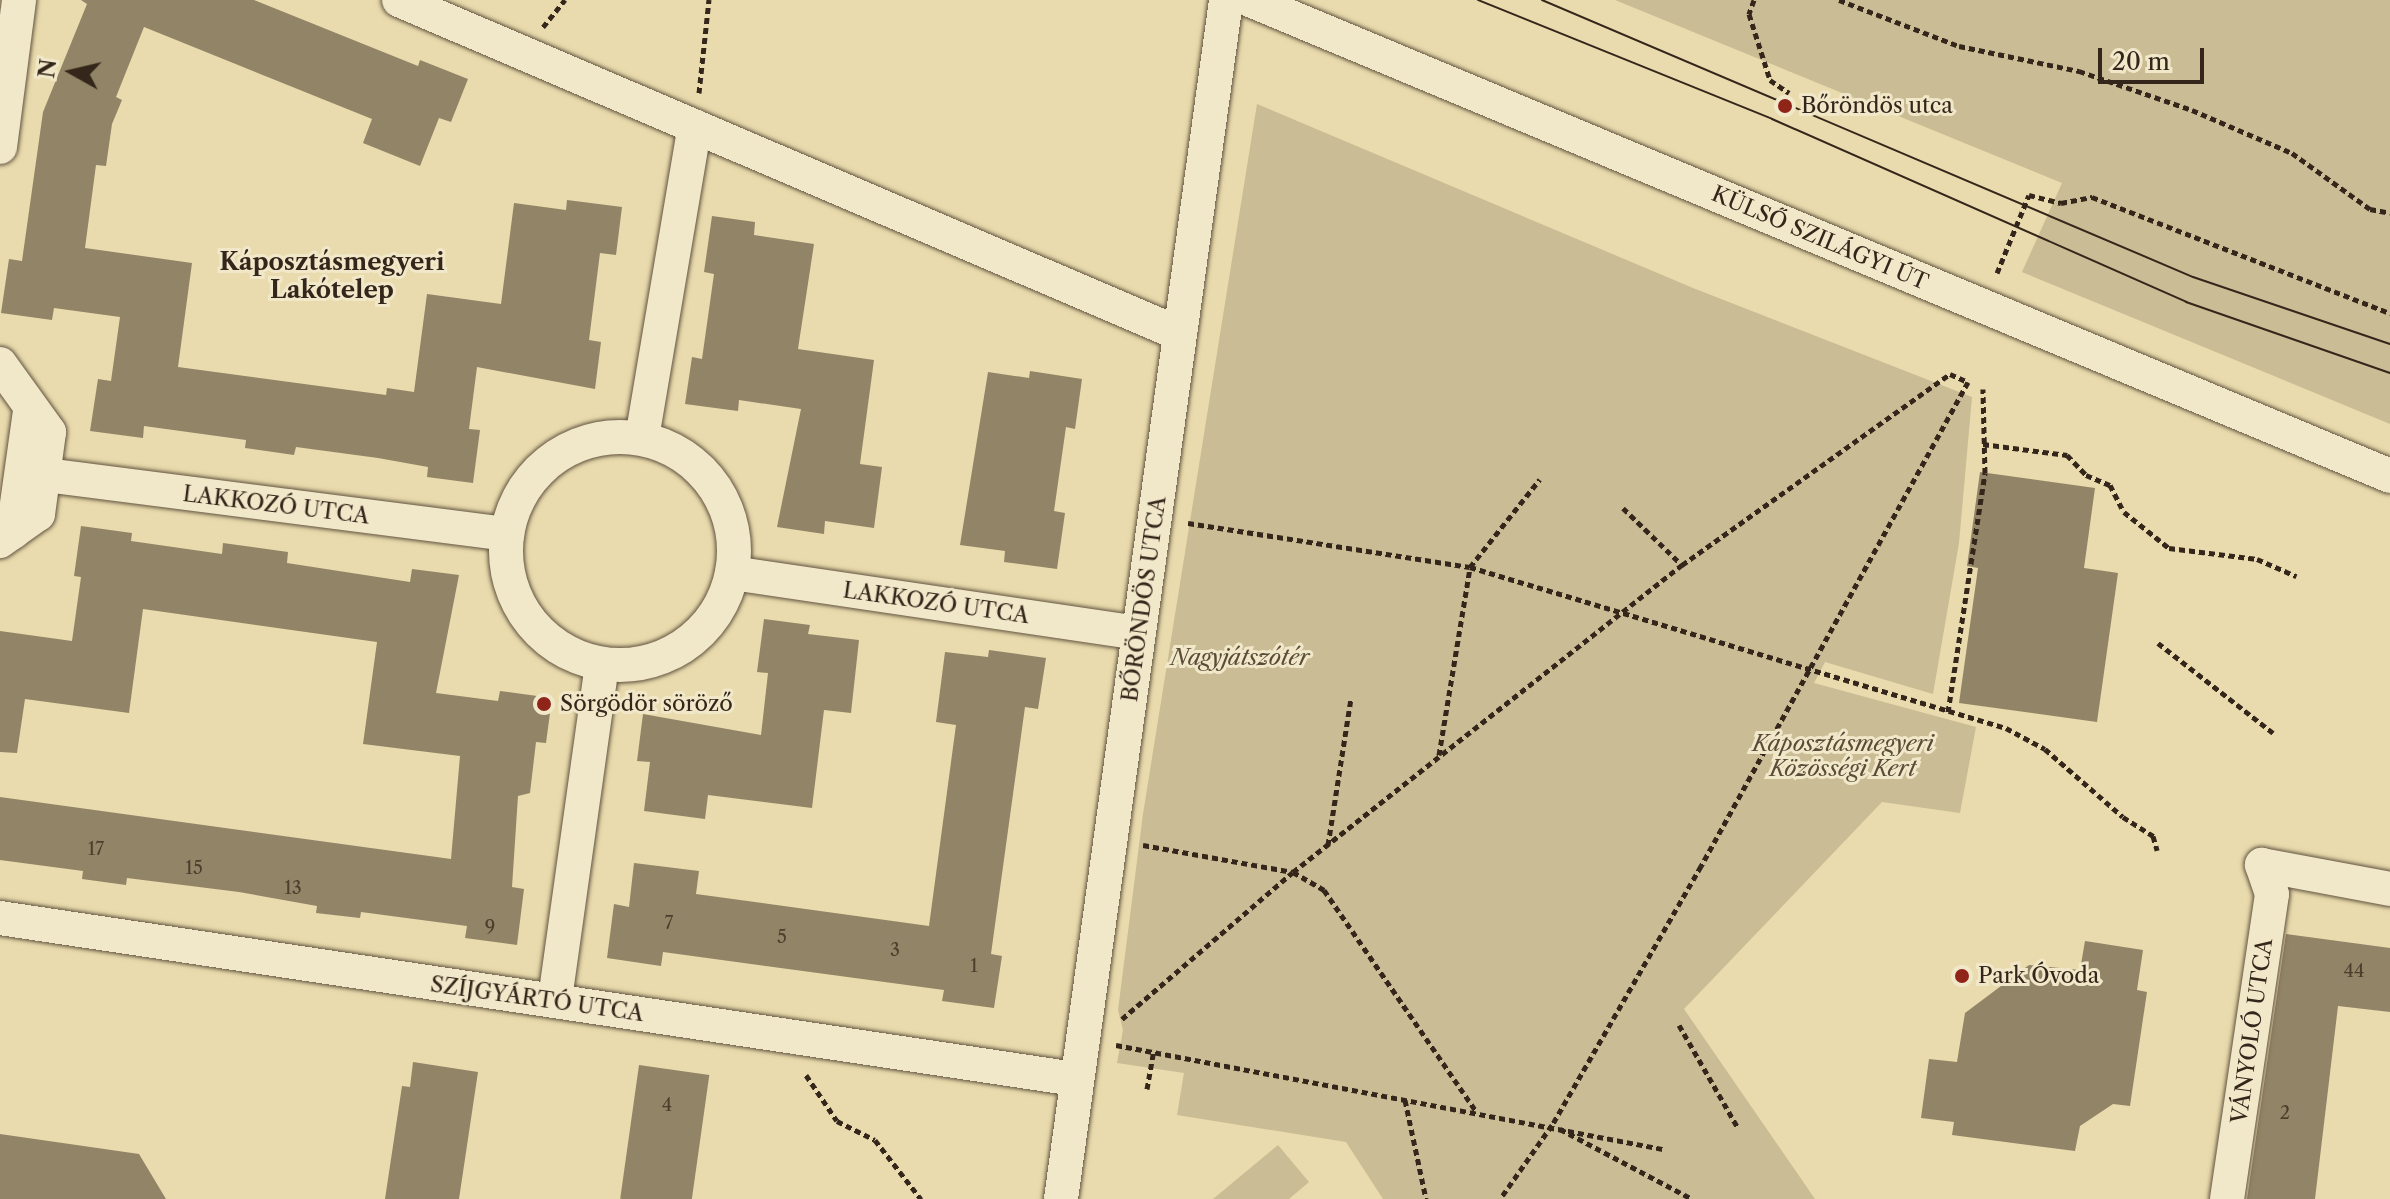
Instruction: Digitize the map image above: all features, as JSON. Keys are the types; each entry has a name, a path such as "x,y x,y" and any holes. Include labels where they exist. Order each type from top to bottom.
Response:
{"street":[{"path":"0,147 19,0"},
{"path":"399,0 1180,334"},
{"name":"BŐRÖNDÖS UTCA","path":"1061,1199 1075,1079 1226,0"},
{"name":"KÜLSŐ SZILÁGYI ÚT","path":"1250,0 2390,476"},
{"path":"642,438 695,126"},
{"path":"0,364 49,432 46,475 38,514 7,536"},
{"path":"7,536 30,407"},
{"path":"642,438 675,450 714,485 732,533 732,573 722,603 682,648 655,661 602,665 574,657 529,621 506,567 507,534 516,502 535,474 557,455 582,443 642,438"},
{"name":"LAKKOZÓ UTCA","path":"46,475 507,534"},
{"name":"LAKKOZÓ UTCA","path":"732,573 1139,633"},
{"path":"555,999 602,665"},
{"name":"VÁNYOLÓ UTCA","path":"2227,1199 2272,894 2262,865 2390,889"},
{"name":"SZÍJGYÁRTÓ UTCA","path":"0,918 374,977 555,999 1075,1079"}],"path":[{"path":"695,126 709,0"},
{"path":"1754,0 1749,14 1770,80 1789,93"},
{"path":"1839,0 1959,46 2079,71 2192,110 2292,153 2370,209 2390,213"},
{"path":"1997,273 2029,195 2061,203 2092,197 2390,313"},
{"path":"1116,1024 1293,872 1682,565 1950,374 1968,382 1810,672 1552,1125 1500,1199"},
{"path":"1948,712 1985,473 1983,389"},
{"path":"1983,444 2067,455 2086,475 2110,485 2124,512 2169,548 2257,559 2296,576"},
{"path":"1439,755 1470,567 1540,479"},
{"path":"1623,508 1682,565"},
{"path":"1176,521 1470,567 1626,612 1810,672 2006,728 2045,749 2123,817 2153,836 2157,850"},
{"path":"2158,643 2273,733"},
{"path":"1328,846 1351,698"},
{"path":"1110,840 1293,872 1324,890 1476,1111"},
{"path":"1679,1025 1738,1128"},
{"path":"1107,1043 1552,1125 1663,1149"},
{"path":"1147,1089 1154,1050"},
{"path":"800,1068 837,1121 875,1140 921,1199"},
{"path":"1405,1100 1426,1199"},
{"path":"1552,1125 1692,1199"}],"green space":[{"path":"1615,0 2390,0 2390,424 2022,272 2062,183"},
{"path":"1257,104 1693,288 1972,397 1959,543 1933,694 1825,662 1814,683 1976,727 1960,813 1882,802 1684,1009 1815,1199 1383,1199 1346,1142 1177,1115 1184,1073 1117,1063 1123,1030 1118,1010 1143,814"},
{"path":"1278,1145 1309,1182 1289,1199 1213,1199"}],"building":[{"path":"81,0 254,0 418,66 420,60 468,79 451,122 439,118 420,166 363,143 372,119 144,27 116,97 122,100 112,124 106,166 96,165 85,248 192,263 178,367 386,395 387,388 414,392 427,294 501,304 514,203 566,210 567,200 622,207 616,255 600,253 589,340 601,342 595,389 477,367 469,429 480,430 473,483 427,477 428,467 378,458 296,447 294,455 245,448 246,440 144,426 143,438 90,431 98,379 111,381 120,317 54,308 52,320 1,313 9,259 22,261 43,112 87,4"},
{"path":"712,216 755,222 754,235 814,244 798,349 874,360 860,464 882,467 874,528 825,521 824,534 777,527 801,409 739,400 738,411 685,404 692,357 702,359 714,274 704,272"},
{"path":"1030,371 1082,379 1075,429 1066,427 1054,511 1065,513 1057,569 1004,562 1005,551 960,545 988,372 1029,378"},
{"path":"1980,472 2095,488 2084,568 2118,573 2097,722 1959,703 1978,568 1967,566"},
{"path":"81,526 132,533 131,541 222,554 223,543 288,552 287,563 410,582 412,569 459,575 436,693 498,701 500,691 552,698 546,743 536,742 530,793 518,796 512,887 524,889 517,945 465,938 467,926 361,912 360,918 316,913 317,906 239,892 127,878 126,885 82,879 83,871 0,860 0,797 451,859 460,756 363,744 377,642 143,609 129,713 25,699 17,753 0,752 0,631 72,641 81,577 74,576"},
{"path":"764,619 810,625 808,634 859,640 851,713 824,710 812,808 708,795 705,819 644,811 650,762 637,761 643,714 761,735 768,673 757,672"},
{"path":"989,650 1046,658 1038,709 1025,707 991,954 1002,956 994,1008 942,1001 944,990 663,952 661,966 607,958 614,904 629,907 634,863 699,871 696,894 929,926 956,725 936,722 945,652 988,657"},
{"path":"2286,934 2390,948 2390,1012 2338,1006 2315,1199 2247,1199"},
{"path":"2085,941 2143,950 2137,990 2147,992 2130,1106 2113,1104 2080,1126 2075,1151 1952,1135 1954,1122 1921,1118 1929,1059 1957,1062 1965,1013 2029,965 2080,970"},
{"path":"413,1062 478,1072 459,1199 385,1199 402,1086 410,1087"},
{"path":"639,1065 709,1075 692,1199 620,1199"},
{"path":"0,1134 139,1154 166,1199 0,1199"}],"tram line":[{"path":"1478,0 1772,119 2186,302 2390,373"},
{"path":"1542,0 2193,277 2390,344"}],"place":[{"name":"Bőröndös utca","path":"1785,106"},
{"name":"Sörgödör söröző","path":"544,704"},
{"name":"Park Óvoda","path":"1962,976"}],"district":[{"name":"Káposztásmegyeri Lakótelep","path":"332,276"}],"park label":[{"name":"Nagyjátszótér","path":"1240,658"},
{"name":"Káposztásmegyeri Közösségi Kert","path":"1843,756"}]}
